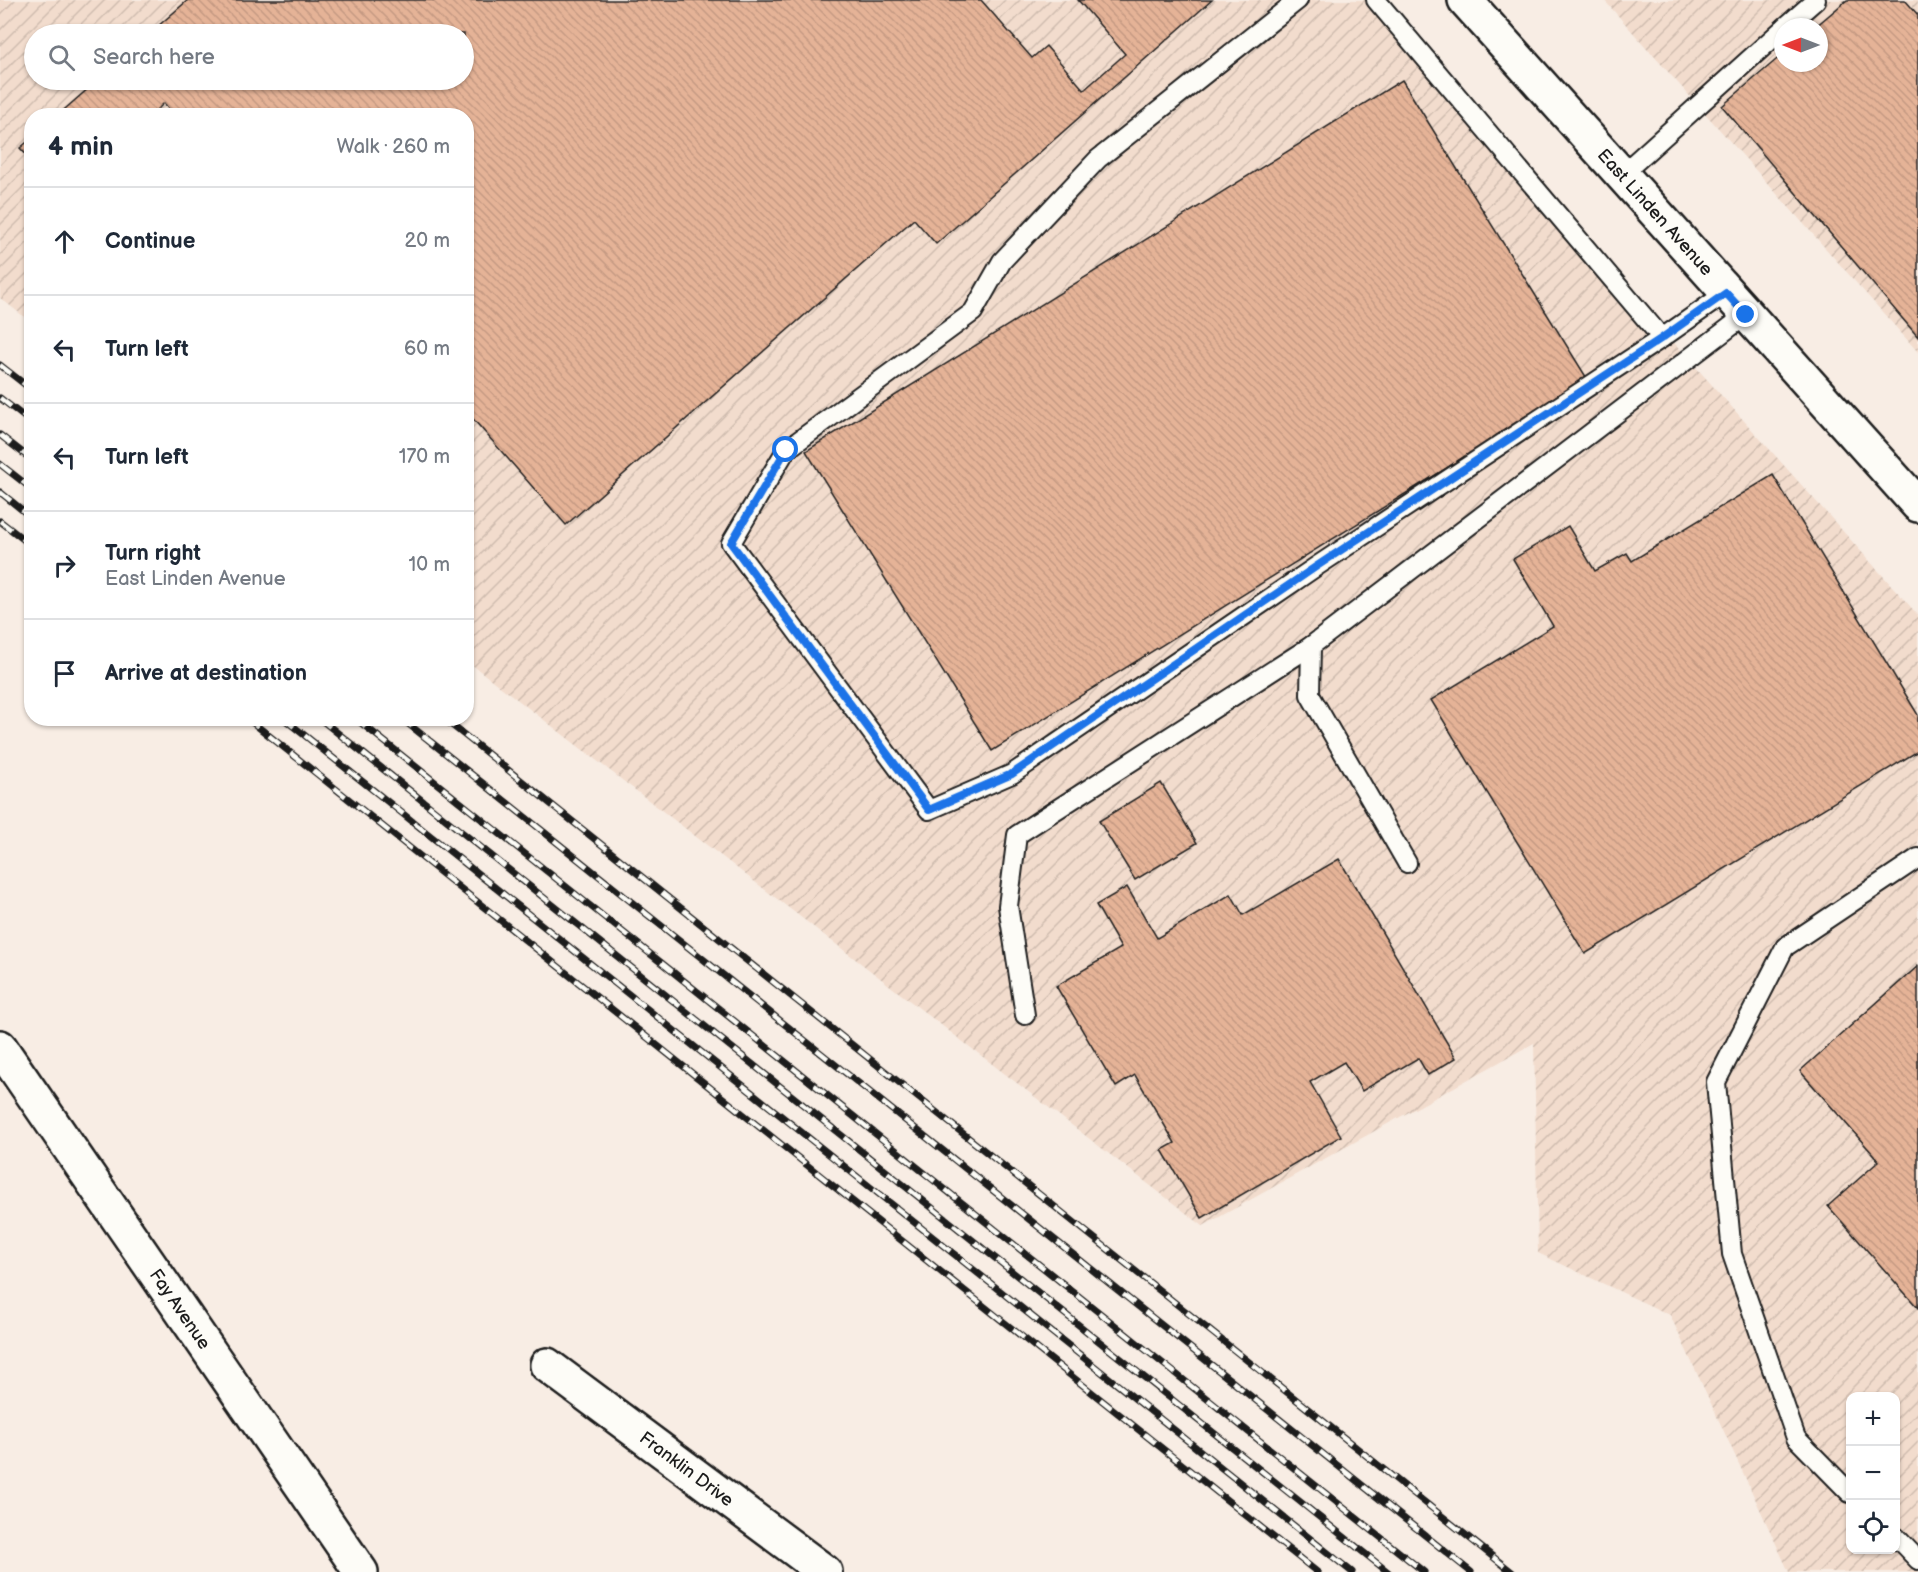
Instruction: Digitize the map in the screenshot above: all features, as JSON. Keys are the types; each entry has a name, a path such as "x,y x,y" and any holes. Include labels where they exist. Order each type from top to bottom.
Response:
{"street":[{"name":"East Linden Avenue","path":"1465,0 1918,505"},
{"name":"Fay Avenue","path":"0,1047 361,1572"},
{"name":"Franklin Drive","path":"547,1365 825,1572"}],"lane":[{"path":"1298,0 1098,159 1002,261 973,312 786,450 731,543 929,810 1012,774 1317,566 1662,338 1736,304"},
{"path":"1376,0 1662,338"},
{"path":"1795,18 1816,0"},
{"path":"1621,174 1774,37"},
{"path":"1025,1015 1008,906 1017,835 1311,646 1736,304"},
{"path":"1311,646 1310,695 1407,863"},
{"path":"1846,1488 1796,1438 1731,1254 1716,1082 1785,947 1918,858"},
{"path":"1900,1542 1918,1560"}],"shaded area":[{"path":"0,0 1367,0 1918,615 1918,1572 1789,1572 1670,1315 1538,1253 1534,1043 1203,1226 474,666 474,108 24,108 24,317 0,298"},
{"path":"1604,0 1918,0 1918,352"}],"building":[{"path":"188,0 981,0 1032,58 1046,46 1084,90 1125,54 1078,0 1212,0 936,244 914,219 566,525 474,420 474,108 168,108 164,103 159,108 66,108 87,90 474,90 474,24 160,24"},
{"path":"1847,0 1905,0 1918,15 1918,337 1722,106 1774,62 1774,72 1828,72 1828,18 1826,18"},
{"path":"1402,80 1588,380 992,751 806,451"},
{"path":"1773,475 1918,715 1918,751 1585,954 1431,700 1553,626 1513,559 1568,526 1595,571 1627,553 1632,561"},
{"path":"1161,783 1197,843 1135,880 1099,821"},
{"path":"1339,859 1456,1058 1428,1075 1418,1058 1362,1091 1344,1062 1310,1082 1341,1136 1202,1218 1162,1150 1175,1143 1135,1075 1116,1087 1056,986 1121,948 1096,905 1127,887 1157,938 1231,894 1243,915"},
{"path":"1918,966 1918,1308 1828,1206 1879,1161 1800,1071"}],"railway":[{"path":"0,365 24,384"},
{"path":"0,398 24,417"},
{"path":"0,435 24,454"},
{"path":"0,464 24,483"},
{"path":"0,492 24,512"},
{"path":"0,521 24,540"},
{"path":"257,726 1317,1572"},
{"path":"293,726 1352,1572"},
{"path":"329,726 1388,1572"},
{"path":"365,726 1424,1572"},
{"path":"411,726 1471,1572"},
{"path":"453,726 1512,1572"}],"route":[{"path":"786,450 731,543 929,810 1012,774 1317,566 1662,338 1726,293 1746,315"}]}
